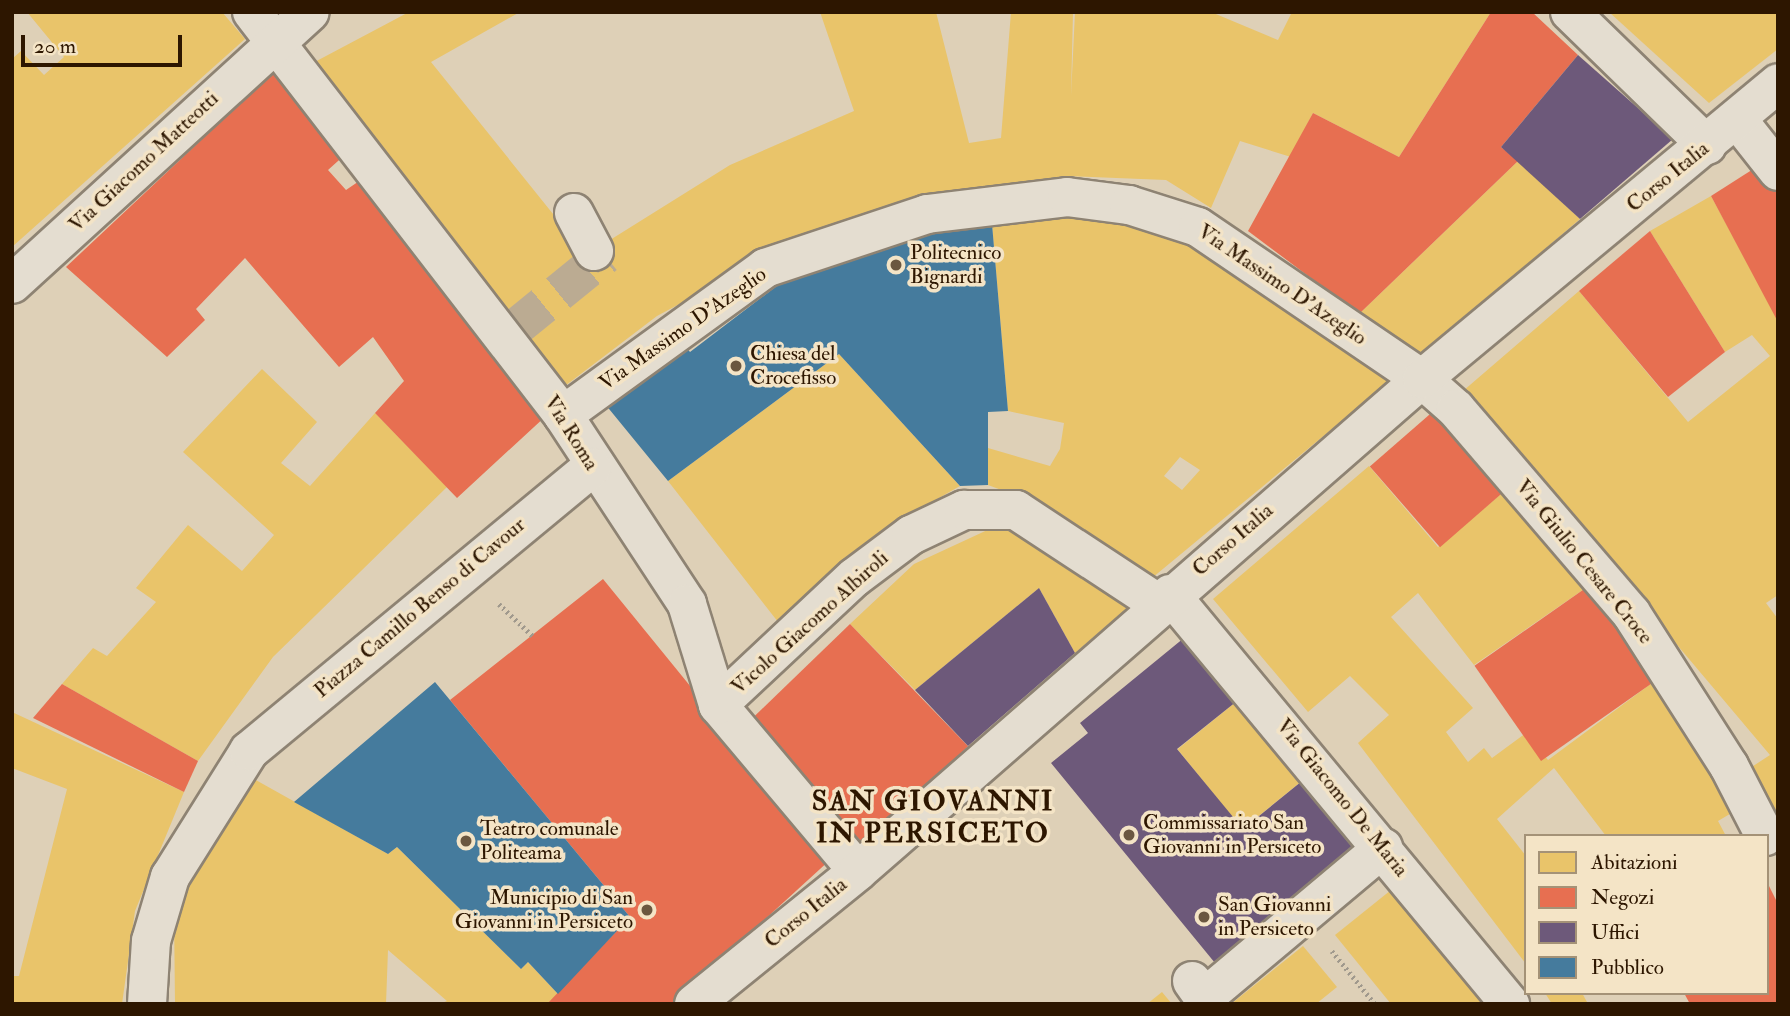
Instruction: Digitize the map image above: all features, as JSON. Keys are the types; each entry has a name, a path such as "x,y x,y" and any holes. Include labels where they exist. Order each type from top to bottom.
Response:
{"street":[{"name":"Via Roma","path":"252,12 509,333 563,415 592,467 687,604 718,705 858,871"},
{"name":"Via Giacomo Matteotti","path":"12,284 310,12"},
{"path":"1570,12 1707,145"},
{"name":"Corso Italia","path":"694,1004 858,871 1165,599 1422,379 1707,145 1778,83"},
{"path":"1737,120 1778,171"},
{"name":"Via Massimo D'Azeglio","path":"563,415 765,268 927,214 1067,197 1129,205 1198,227 1422,379"},
{"path":"574,213 594,251"},
{"name":"Via Giulio Cesare Croce","path":"1422,379 1456,409 1631,613 1729,766 1764,834"},
{"name":"Piazza Camillo Benso di Cavour","path":"147,1004 151,941 170,877 249,751 592,467"},
{"name":"Vicolo Giacomo Albiroli","path":"718,705 855,577 911,535 964,510 1016,510 1165,599"},
{"name":"Via Giacomo De Maria","path":"1165,599 1383,848 1510,1004"},
{"path":"1769,845 1778,862"},
{"path":"1192,981 1204,998 1383,848"}],"path":[{"path":"1303,915 1375,1004"}],"building: Abitazioni":[{"path":"27,12 222,12 245,39 12,247 12,59 21,51 44,75 64,57"},
{"path":"409,12 520,12 431,62 586,255 730,165 854,111 820,12 936,12 969,143 1001,138 1011,12 1073,12 1071,96 1075,12 1211,12 1278,40 1292,12 1491,12 1399,157 1313,113 1291,157 1240,141 1211,208 1166,180 1067,176 920,195 788,246 657,316 561,389 309,65"},
{"path":"1609,12 1778,12 1778,49 1709,103"},
{"path":"1518,161 1580,219 1417,359 1359,314"},
{"path":"1711,196 1778,319 1778,595 1766,603 1778,619 1778,832 1744,772 1770,755 1463,391 1579,291 1688,422 1770,356 1752,335 1725,352 1650,231"},
{"path":"1090,202 1201,238 1396,376 1152,578 1028,500 988,485 988,448 1050,466 1060,449 1064,423 1008,411 991,212","holes":["1180,457 1200,470 1182,490 1164,476"]},
{"path":"839,354 960,486 918,510 782,627 668,481"},
{"path":"262,369 317,422 281,463 310,486 375,413 447,487 273,657 198,761 62,684 93,648 107,656 156,602 136,588 188,525 242,571 274,535 183,452"},
{"path":"1369,466 1438,547 1507,489 1590,585 1474,665 1418,593 1391,617 1473,708 1446,732 1468,762 1484,748 1492,758 1526,733 1548,760 1656,680 1740,808 1718,821 1725,834 1604,834 1554,768 1497,819 1524,853 1524,961 1358,743 1389,715 1350,676 1308,712 1213,599"},
{"path":"1009,520 1131,605 1075,653 1039,588 915,690 850,624 914,564"},
{"path":"1242,697 1307,777 1242,829 1177,749"},
{"path":"12,712 184,792 135,911 122,1004 12,1004 12,976 19,976 67,789 12,768"},
{"path":"252,778 388,854 397,847 521,969 528,962 558,994 547,1004 439,1004 447,1001 388,950 386,1004 175,1004 174,913"},
{"path":"1401,882 1501,1004 1391,1004 1335,935"},
{"path":"1303,946 1337,987 1316,1004 1231,1004"},
{"path":"1162,992 1172,1004 1147,1004"},
{"path":"1546,995 1583,995 1587,1002 1552,1004"}],"building: Negozi":[{"path":"1491,12 1532,12 1578,55 1501,147 1518,161 1359,314 1248,231 1313,113 1399,157"},
{"path":"281,65 348,152 328,170 346,190 371,173 547,415 457,498 375,413 404,381 373,337 339,367 245,258 196,309 205,320 167,357 66,267"},
{"path":"1758,166 1778,194 1778,322 1711,196"},
{"path":"1650,231 1725,352 1668,397 1579,291"},
{"path":"1437,408 1507,489 1440,547 1370,466"},
{"path":"603,579 831,859 672,1004 547,1004 630,917 450,700"},
{"path":"1590,585 1657,680 1541,761 1474,666"},
{"path":"850,624 968,746 865,846 747,723"},
{"path":"62,684 198,761 184,792 33,718"},
{"path":"1769,886 1778,904 1778,1004 1690,1004 1685,995 1769,995"}],"building: Uffici":[{"path":"1578,55 1673,139 1580,219 1501,147"},
{"path":"1039,588 1075,653 968,746 915,690"},
{"path":"1190,633 1242,697 1177,749 1243,829 1307,777 1362,844 1215,963 1051,763 1088,733 1080,723"}],"building: Pubblico":[{"path":"991,212 1008,411 988,412 988,485 960,486 839,354 668,481 605,404 682,342 690,352 795,272"},
{"name":"Teatro comunale Politeama","path":"435,682 630,917 558,994 528,962 521,969 397,847 388,854 294,802"}],"tunnel":[{"path":"514,329 605,255 594,251"}],"place":[{"name":"Politecnico Bignardi","path":"896,265"},
{"name":"Chiesa del Crocefisso","path":"736,366"},
{"name":"Commissariato San Giovanni in Persiceto","path":"1129,835"},
{"name":"Teatro comunale Politeama","path":"466,841"},
{"name":"Municipio di San Giovanni in Persiceto","path":"647,910"},
{"name":"San Giovanni in Persiceto","path":"1204,917"}],"district":[{"name":"SAN GIOVANNI IN PERSICETO","path":"933,818"}]}
